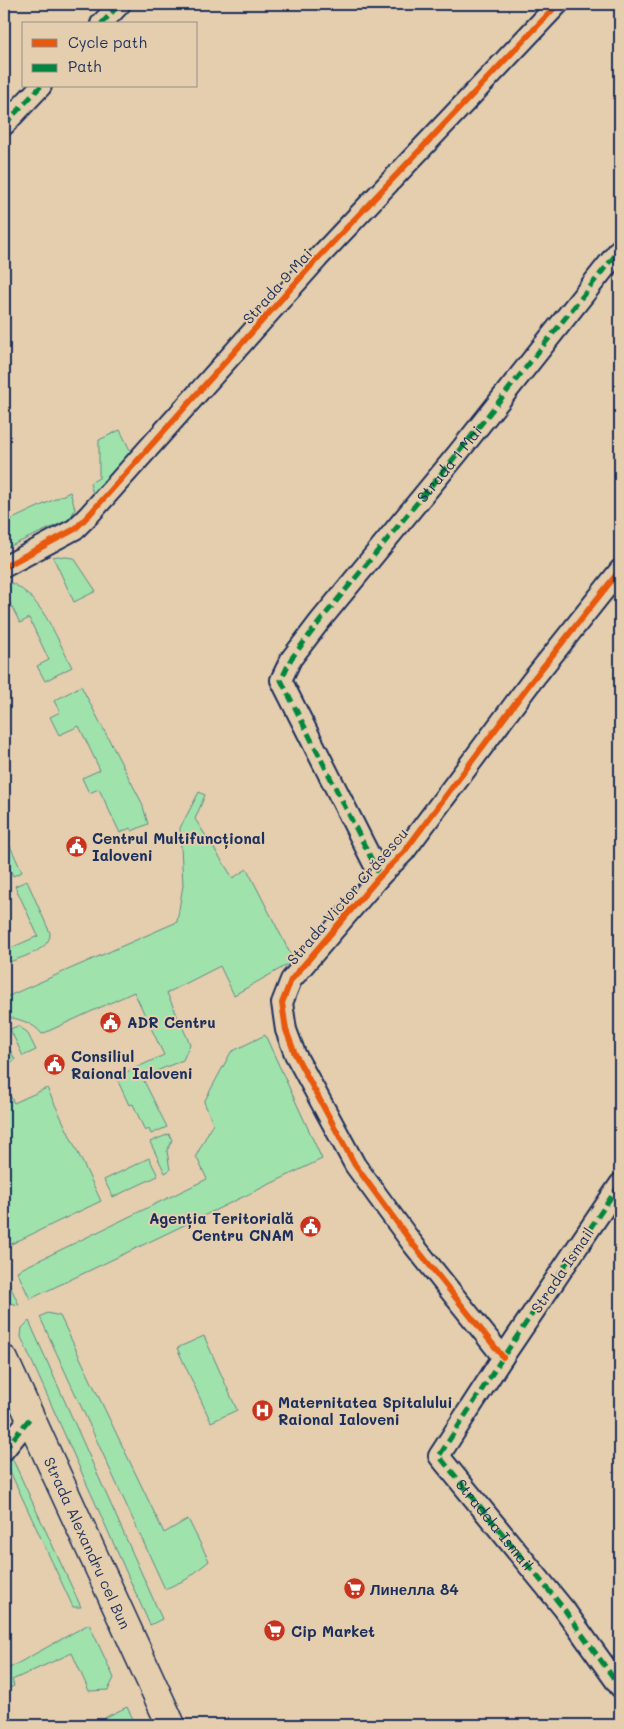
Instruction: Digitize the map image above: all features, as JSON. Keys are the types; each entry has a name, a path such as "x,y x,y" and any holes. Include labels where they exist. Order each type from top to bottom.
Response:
{"main road":[{"name":"Strada Alexandru cel Bun","path":"4,1360 172,1725"}],"street":[{"path":"103,22 120,4"},
{"name":"Strada 9 Mai","path":"4,567 75,529 101,503 318,258 558,4"},
{"path":"4,125 39,88"},
{"name":"Strada 1 Mai","path":"380,876 281,680 291,659 320,621 458,454 620,249"},
{"name":"Strada Victor Crăsescu","path":"503,1357 412,1243 355,1165 295,1054 286,1030 282,1003 291,980 380,876 404,852 531,682 620,570"},
{"name":"Strada Ismail","path":"503,1357 620,1184"},
{"name":"Stradela Ismail","path":"503,1357 439,1456 564,1609 620,1687"},
{"path":"4,1450 30,1418"}],"green space":[{"path":"120,430 132,454 95,501 90,483 99,478 99,440"},
{"path":"70,492 75,509 70,519 4,549 4,523"},
{"path":"53,557 74,558 96,591 74,602"},
{"path":"4,580 28,594 46,616 72,667 45,681 37,666 49,660 29,618 20,623 9,601 4,603"},
{"path":"81,686 142,803 148,824 132,831 130,828 120,833 99,789 89,793 82,778 100,770 79,726 59,735 50,717 60,712 54,701"},
{"path":"199,792 205,795 195,819 233,878 247,869 294,961 234,995 220,966 167,993 190,1044 183,1060 142,1077 167,1127 151,1134 149,1129 145,1131 133,1104 129,1105 116,1077 164,1055 134,992 42,1034 30,1024 4,1016 4,998 177,922 183,885 180,828"},
{"path":"4,833 22,872 13,876 4,856"},
{"path":"27,881 50,933 49,939 45,945 33,953 4,964 4,951 38,936 15,886"},
{"path":"18,1026 27,1032 36,1050 23,1056 10,1029"},
{"path":"265,1035 322,1159 30,1299 17,1271 207,1179 196,1156 213,1123 204,1102 231,1052"},
{"path":"4,1037 15,1060 4,1066"},
{"path":"47,1088 101,1201 7,1246 4,1239 4,1101 11,1097 14,1103"},
{"path":"169,1134 172,1140 167,1151 170,1170 165,1173 150,1142"},
{"path":"149,1158 158,1176 113,1197 104,1180"},
{"path":"4,1273 19,1305 5,1302"},
{"path":"47,1313 60,1316 164,1533 188,1519 209,1561 187,1579 165,1589 40,1317"},
{"path":"29,1321 162,1619 150,1625 21,1337 22,1328"},
{"path":"204,1336 237,1410 211,1422 177,1348"},
{"path":"12,1458 81,1607 73,1607 7,1465"},
{"path":"89,1624 114,1678 108,1690 89,1691 72,1653 12,1680 14,1686 4,1690 4,1671"},
{"path":"127,1707 136,1725 102,1725 106,1717"}],"marked path":[{"path":"103,22 120,4"},
{"path":"4,125 39,88"},
{"path":"380,876 281,680 291,659 320,621 458,453 620,249"},
{"path":"620,1184 503,1357 439,1456 564,1609 620,1687"},
{"path":"4,1450 30,1418"}],"cycle path":[{"path":"4,567 75,529 89,515 318,258 558,4"},
{"path":"503,1357 412,1243 355,1165 295,1054 286,1030 282,1003 291,980 380,876 404,852 531,682 620,570"}],"place":[{"name":"Centrul Multifuncțional Ialoveni","path":"76,847"},
{"name":"ADR Centru","path":"111,1022"},
{"name":"Consiliul Raional Ialoveni","path":"55,1065"},
{"name":"Agenția Teritorială Centru CNAM","path":"310,1227"},
{"name":"Maternitatea Spitalului Raional Ialoveni","path":"262,1411"},
{"name":"Линелла 84","path":"354,1589"},
{"name":"Cip Market","path":"275,1631"}]}
